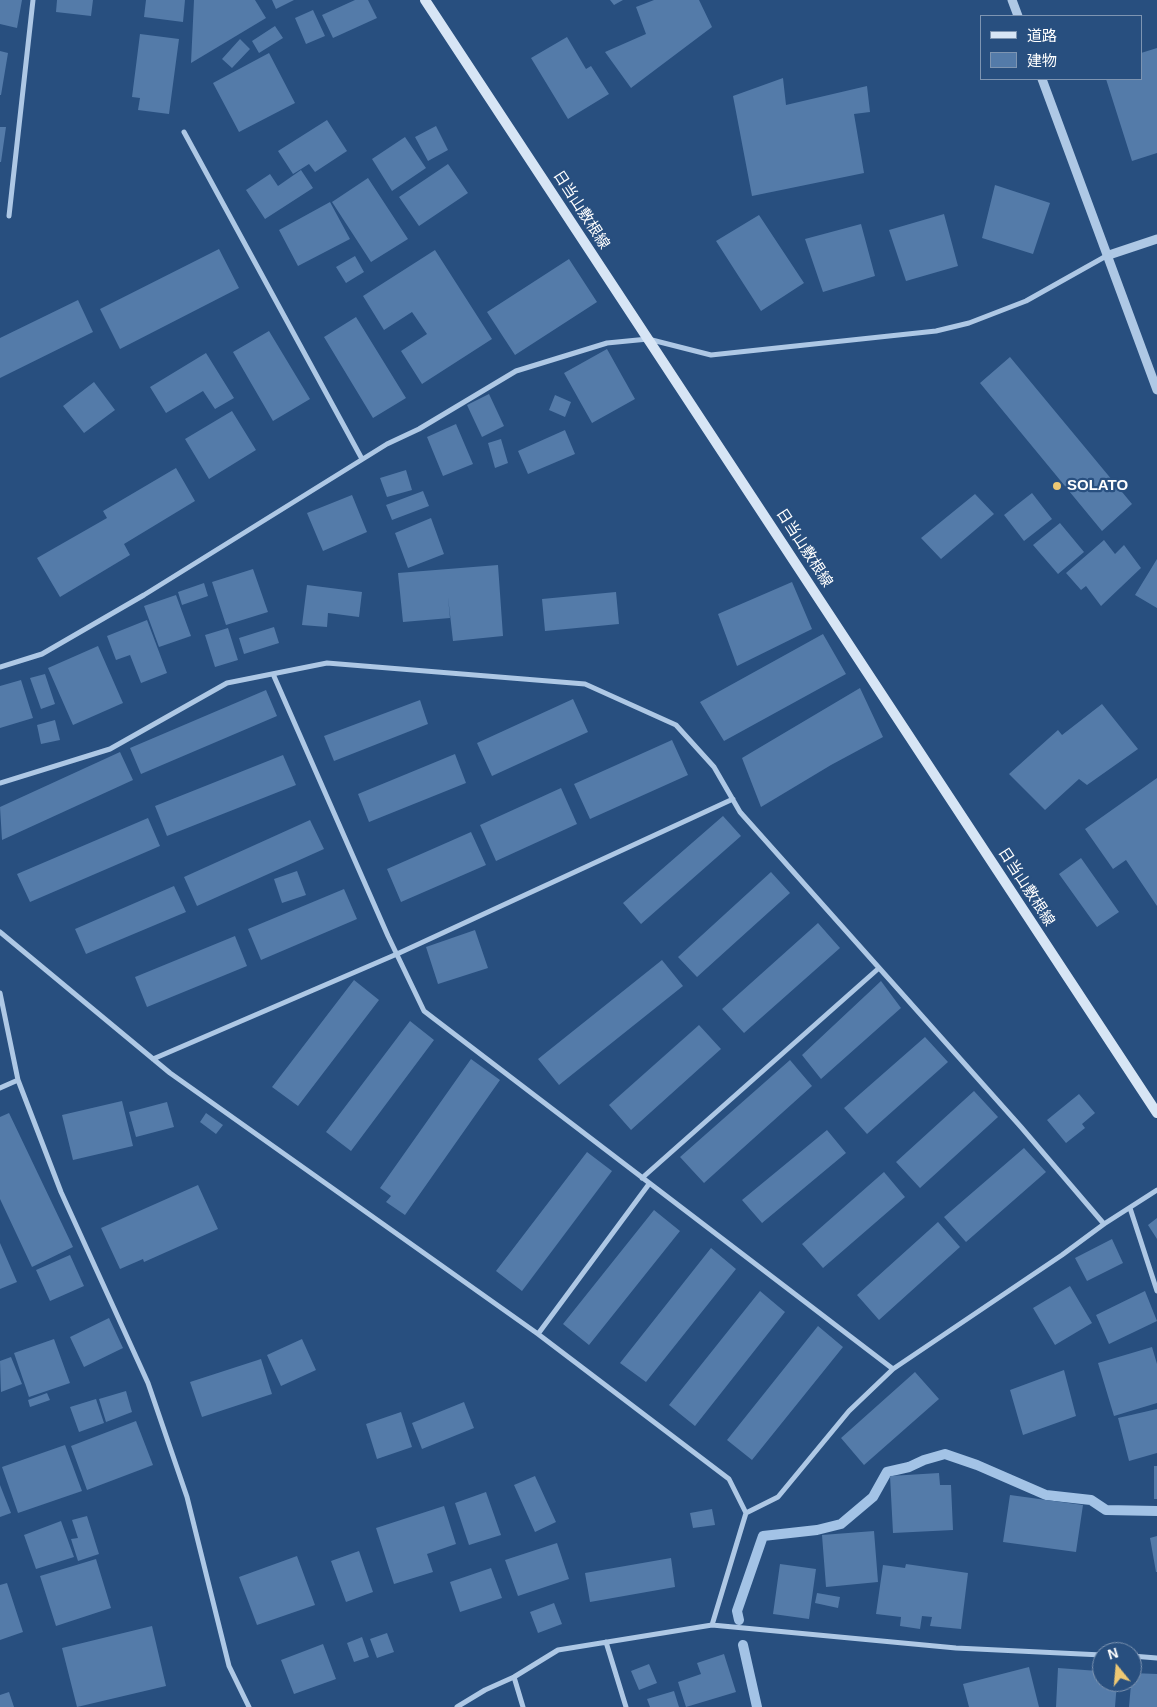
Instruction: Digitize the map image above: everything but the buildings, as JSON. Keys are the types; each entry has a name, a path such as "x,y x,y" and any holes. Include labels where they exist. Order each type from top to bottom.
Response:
{"main road":[{"name":"日当山敷根線","path":"425,0 1157,1113"}],"street":[{"path":"8,216 34,0"},
{"path":"1012,0 1018,15"},
{"path":"1042,80 1109,255 1157,390"},
{"path":"184,132 362,459"},
{"path":"0,667 42,654 144,595 386,444 419,429 516,371 607,343 648,339 711,355 936,331 969,323 1026,301 1109,255 1157,239"},
{"path":"0,783 110,749 227,682 327,663 585,684 676,725 714,767 740,812 1021,1127 1104,1224"},
{"path":"273,674 424,1011 893,1369"},
{"path":"153,1059 397,954 732,799"},
{"path":"0,932 153,1059 538,1334 729,1479 746,1513 712,1625"},
{"path":"642,1178 879,968"},
{"path":"0,992 18,1080 61,1192 148,1382 186,1497 229,1666 249,1707"},
{"path":"0,1088 18,1080"},
{"path":"538,1334 649,1184"},
{"path":"746,1513 778,1497 849,1411 893,1369 1062,1255 1104,1224 1157,1190"},
{"path":"1130,1208 1157,1291"},
{"path":"458,1707 485,1690 514,1677 558,1650 712,1625 956,1648 1092,1655"},
{"path":"606,1642 626,1707"},
{"path":"1142,1657 1157,1658"},
{"path":"514,1677 523,1707"}],"waterway":[{"path":"739,1620 737,1611 763,1536 817,1530 841,1524 873,1497 887,1472 909,1467 945,1454 977,1465 1046,1495 1091,1500 1106,1510 1157,1511"},
{"path":"743,1645 757,1707"}],"place":[{"name":"SOLATO","path":"1057,486"}]}
